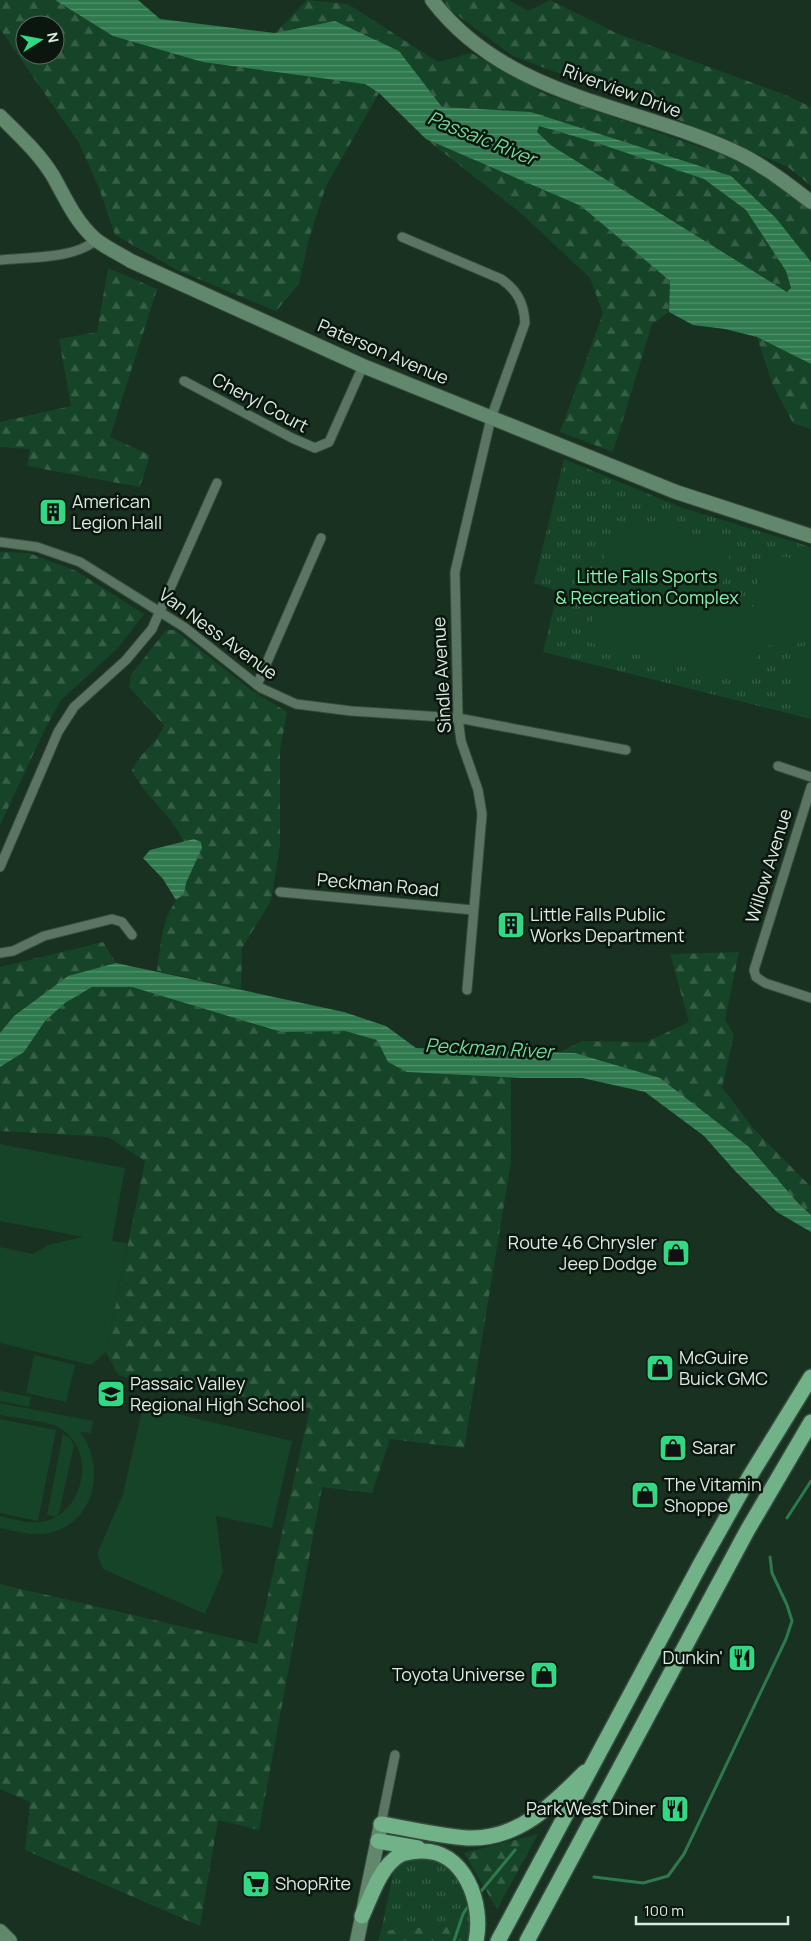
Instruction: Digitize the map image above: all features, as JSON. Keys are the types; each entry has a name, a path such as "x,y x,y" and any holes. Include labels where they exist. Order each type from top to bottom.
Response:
{"highway":[{"path":"498,1941 701,1562 750,1476 811,1377"},
{"path":"529,1938 747,1531 811,1422"},
{"path":"381,1824 471,1838 498,1835 541,1813 596,1761"},
{"path":"378,1841 433,1850 449,1858 468,1882 477,1911 477,1936"},
{"path":"362,1916 385,1869 390,1864 400,1855 433,1850"}],"main road":[{"name":"Riverview Drive","path":"432,0 468,40 505,64 573,96 742,155 786,183 811,202"},
{"name":"Paterson Avenue","path":"0,116 37,153 53,176 73,215 96,240 132,261 363,366 491,418 676,492 811,536"},
{"path":"356,1941 381,1824"},
{"path":"0,1931 10,1941"}],"street":[{"name":"Sindle Avenue","path":"402,237 501,279 511,286 524,307 524,323 491,418 455,572 458,718 461,742 482,803 467,990"},
{"path":"0,260 74,252 87,249 96,240"},
{"name":"Cheryl Court","path":"184,381 292,438 315,448 329,442 363,366"},
{"path":"0,867 58,732 74,707 126,660 152,629 217,484"},
{"path":"257,685 321,538"},
{"name":"Van Ness Avenue","path":"0,542 37,546 80,562 161,612 257,685 296,704 312,707 458,718 626,750"},
{"path":"778,766 811,777"},
{"name":"Willow Avenue","path":"811,787 754,970 760,981 811,998"},
{"name":"Peckman Road","path":"280,892 473,910"},
{"path":"0,953 13,951 44,936 112,920 122,922 132,935"},
{"path":"381,1824 395,1755"}],"green space":[{"path":"0,0 55,0 113,36 365,84 379,93 326,186 308,242 299,284 276,311 179,271 115,235 99,188 79,143 25,65 65,65 65,15 15,15 15,51 0,29"},
{"path":"307,0 348,4 438,62 471,53 545,94 721,154 767,176 811,210 811,262 775,217 731,176 531,112 442,107 399,51 275,33"},
{"path":"444,0 509,0 528,11 550,0 616,33 786,95 811,107 811,186 788,167 660,112 513,56 449,9"},
{"path":"539,126 594,142 704,179 746,210 786,271 791,288 787,292 552,146 537,132"},
{"path":"426,139 581,206 670,281 669,312 652,324 613,452 560,432 603,313 590,278 523,215"},
{"path":"108,268 157,289 110,437 150,455 140,487 27,466 30,449 0,447 0,422 71,406 59,339 97,332"},
{"path":"757,337 811,364 811,429 793,423 772,383"},
{"name":"Little Falls Sports & Recreation Complex","path":"564,459 680,507 811,547 811,719 543,652 558,591 534,583"},
{"path":"614,520 647,528 649,524 725,542 731,550 719,598 753,607 763,559 770,553 811,564 811,640 786,646 760,644 750,683 588,642 606,570 632,576 602,567"},
{"path":"0,552 29,553 76,571 144,614 117,649 61,700 45,729 0,825"},
{"path":"166,630 175,630 251,690 287,712 280,750 280,845 271,901 242,948 241,989 157,971 166,919 176,901 184,894 186,883 202,848 201,842 194,839 184,842 179,832 144,790 132,771 139,759 157,738 164,725 129,687 131,675"},
{"path":"801,662 811,665 811,682 797,678 797,675 793,674 795,665 800,666"},
{"path":"795,684 811,688 811,705 791,700"},
{"path":"103,942 116,963 68,976 14,1016 0,1033 0,967"},
{"path":"739,952 725,1020 734,1035 722,1087 752,1127 811,1187 811,1215 660,1078 587,1056 560,1052 582,1041 646,1042 689,1022 670,954"},
{"path":"92,987 132,987 280,1032 345,1031 377,1040 388,1062 407,1072 511,1078 511,1162 464,1448 390,1439 372,1493 322,1487 259,1830 218,1820 200,1926 25,1850 30,1802 0,1789 0,1584 257,1644 310,1408 135,1380 118,1375 106,1352 145,1161 108,1137 0,1131 0,1067 24,1052 45,1021 65,1003"},
{"path":"0,1144 125,1168 112,1241 128,1243 106,1352 91,1365 0,1343 0,1247 33,1254 48,1245 83,1237 0,1221"},
{"path":"34,1355 75,1365 66,1402 26,1393"},
{"path":"0,1391 31,1397 29,1407 0,1401"},
{"path":"0,1403 93,1421 91,1433 80,1432 93,1460 94,1476 92,1491 87,1505 78,1517 66,1527 44,1534 25,1533 0,1528 0,1516 24,1521 43,1522 62,1513 78,1491 82,1463 78,1449 71,1437 60,1428 40,1422 0,1415"},
{"path":"143,1406 292,1441 272,1528 216,1516 223,1572 205,1614 103,1569 97,1554 123,1494"},
{"path":"0,1419 56,1430 38,1521 0,1513"},
{"path":"63,1434 69,1437 74,1445 59,1513 56,1517 47,1515"},
{"path":"538,1834 497,1909 464,1853"},
{"path":"427,1853 451,1863 463,1883 472,1923 381,1931 394,1869 405,1860"},
{"path":"472,1923 471,1941 378,1941 381,1931"}],"water":[{"name":"Passaic River","path":"55,0 138,0 160,19 275,33 335,21 399,51 442,107 531,112 731,176 775,217 811,262 811,364 757,337 725,329 693,325 669,312 670,281 581,206 426,139 379,93 365,84 203,62 113,36","holes":["539,126 594,142 704,179 746,210 786,271 791,288 787,292 552,146 537,132"]},
{"path":"194,839 201,842 202,848 186,883 184,894 176,900 163,879 143,858 150,850"},
{"path":"116,963 344,1012 386,1026 416,1048 575,1053 660,1078 749,1147 798,1203 811,1215 811,1232 777,1212 736,1172 704,1136 645,1092 582,1078 521,1078 407,1072 388,1062 377,1040 345,1031 281,1032 132,987 92,987 65,1003 45,1021 24,1052 0,1067 0,1033 14,1016 68,976"}],"waterway":[{"path":"787,1518 811,1481"},
{"path":"594,1877 643,1883 668,1876 684,1854 786,1639 792,1621 787,1605 772,1573 770,1557"},
{"path":"478,1895 515,1850"},
{"path":"454,1941 463,1914 469,1905"}],"place":[{"name":"American Legion Hall","path":"53,512"},
{"name":"Little Falls Public Works Department","path":"511,925"},
{"name":"Route 46 Chrysler Jeep Dodge","path":"676,1253"},
{"name":"McGuire Buick GMC","path":"660,1368"},
{"name":"Passaic Valley Regional High School","path":"111,1394"},
{"name":"Sarar","path":"673,1448"},
{"name":"The Vitamin Shoppe","path":"645,1495"},
{"name":"Dunkin'","path":"742,1658"},
{"name":"Toyota Universe","path":"544,1675"},
{"name":"Park West Diner","path":"675,1809"},
{"name":"ShopRite","path":"256,1884"}],"water label":[{"name":"Peckman River","path":"489,1048"}]}
